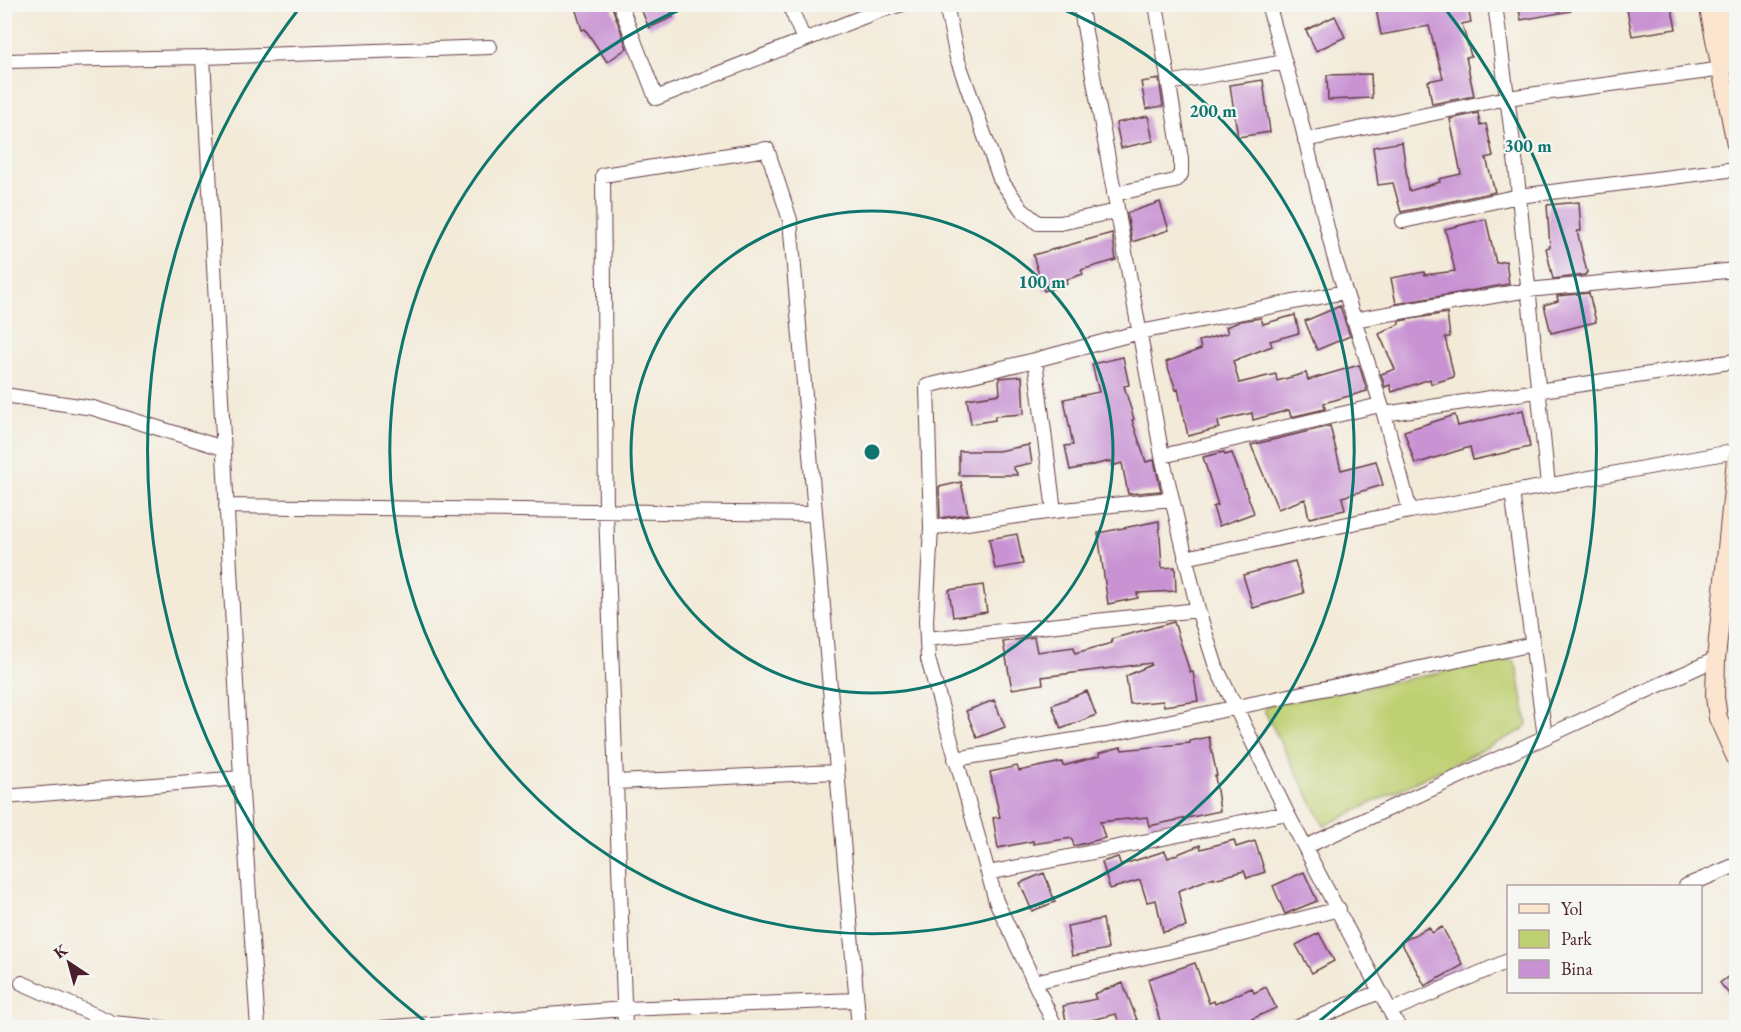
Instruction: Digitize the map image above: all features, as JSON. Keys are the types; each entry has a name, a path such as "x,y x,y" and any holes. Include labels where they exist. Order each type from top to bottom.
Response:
{"street":[{"path":"620,4 656,98 804,40 878,8 903,4"},
{"path":"789,4 804,40"},
{"path":"946,4 957,58 1000,179 1013,199 1038,223 1060,223 1117,210"},
{"path":"1080,4 1162,456 1198,610 1216,667 1287,813 1399,1028"},
{"path":"1114,194 1175,181 1181,174 1181,159 1156,4"},
{"path":"1268,4 1345,292 1382,409 1410,511"},
{"path":"1495,4 1519,196 1548,486"},
{"path":"1708,4 1730,67"},
{"path":"1725,4 1737,144"},
{"path":"4,61 490,47"},
{"path":"203,57 240,778 258,1028"},
{"path":"1169,83 1284,62"},
{"path":"1305,140 1507,98 1730,67"},
{"path":"625,1028 606,511 603,175 767,149 790,220 813,514 859,1028"},
{"path":"1403,221 1519,196 1737,169"},
{"path":"1353,320 1528,290 1737,270"},
{"path":"1056,1028 996,901 928,659 931,528 927,386 1140,332 1345,292"},
{"path":"1035,360 1054,511"},
{"path":"1162,456 1382,409 1538,392 1737,361"},
{"path":"4,395 93,408 223,448"},
{"path":"1185,558 1410,511 1737,452"},
{"path":"1737,459 1716,659 1715,697 1718,718 1737,758"},
{"path":"1512,492 1545,737"},
{"path":"931,528 1054,511 1171,499"},
{"path":"226,506 813,514"},
{"path":"927,639 1198,610"},
{"path":"955,759 1106,735 1533,644"},
{"path":"1305,847 1716,659"},
{"path":"616,782 836,772"},
{"path":"4,797 240,778"},
{"path":"988,873 1287,813"},
{"path":"1688,885 1737,865"},
{"path":"1035,982 1212,942 1339,909"},
{"path":"1390,1011 1507,962"},
{"path":"22,983 113,1023 163,1028"},
{"path":"1293,1028 1379,992"},
{"path":"381,1028 624,1009 856,1000"}],"green space":[{"path":"1509,660 1514,661 1517,668 1527,724 1521,731 1324,826 1264,710 1269,705"}],"building":[{"path":"574,4 611,4 627,48 607,62 585,29 582,30"},
{"path":"639,4 668,4 673,17 649,28"},
{"path":"1398,4 1414,4 1415,8 1431,4 1467,4 1471,22 1462,24 1471,56 1466,57 1474,96 1432,104 1428,81 1443,78 1429,26 1381,35 1376,9"},
{"path":"1518,4 1570,4 1571,11 1521,20"},
{"path":"1626,4 1671,4 1676,29 1632,36"},
{"path":"1335,16 1345,37 1316,51 1306,30"},
{"path":"1371,74 1372,98 1328,100 1327,75"},
{"path":"1159,79 1163,106 1146,109 1141,82"},
{"path":"1263,80 1270,132 1238,137 1230,85"},
{"path":"1478,113 1480,125 1486,124 1493,156 1486,158 1495,192 1401,212 1393,183 1378,185 1373,147 1402,142 1409,191 1440,182 1439,179 1461,174 1450,119"},
{"path":"1148,116 1153,141 1121,148 1116,123"},
{"path":"1160,202 1169,230 1132,242 1127,213"},
{"path":"1579,202 1581,231 1577,231 1587,272 1585,275 1553,279 1546,248 1550,247 1547,205"},
{"path":"1486,219 1496,263 1506,261 1509,284 1396,304 1391,278 1424,272 1425,275 1455,271 1445,229"},
{"path":"1112,233 1116,260 1081,270 1083,274 1065,280 1067,284 1044,291 1033,255"},
{"path":"1589,293 1596,322 1551,333 1544,305 1558,301 1557,296"},
{"path":"1340,306 1350,336 1317,350 1305,321"},
{"path":"1447,313 1450,337 1445,337 1454,377 1431,384 1430,379 1392,392 1390,385 1385,387 1381,374 1395,369 1379,334 1399,324 1399,321"},
{"path":"1295,315 1299,333 1270,341 1272,346 1233,361 1239,383 1276,374 1277,381 1306,373 1308,380 1359,365 1367,391 1324,403 1325,409 1291,417 1289,410 1253,420 1252,413 1218,421 1219,428 1188,436 1178,389 1176,390 1166,362 1201,349 1199,341 1228,333 1226,327 1241,321 1261,318 1263,324"},
{"path":"1123,357 1129,385 1124,386 1134,419 1132,420 1146,462 1154,460 1161,491 1128,494 1122,463 1112,466 1111,461 1070,470 1065,446 1073,445 1064,399 1099,392 1092,364"},
{"path":"1022,376 1024,414 995,416 995,420 971,424 967,399 1000,394 999,378"},
{"path":"1523,410 1530,447 1473,460 1470,447 1415,464 1404,431 1455,415 1458,426"},
{"path":"1330,426 1341,470 1376,461 1383,485 1342,497 1345,510 1309,518 1305,499 1278,509 1251,445"},
{"path":"1029,445 1032,463 1013,467 1018,475 959,475 959,451 998,451"},
{"path":"1224,452 1225,455 1232,453 1254,513 1219,526 1213,507 1218,505 1203,457"},
{"path":"961,482 968,514 940,518 939,487"},
{"path":"1159,521 1162,568 1175,567 1176,591 1137,593 1138,598 1108,604 1098,533"},
{"path":"1017,534 1023,564 995,569 989,539"},
{"path":"1295,561 1304,593 1253,608 1243,575"},
{"path":"983,585 987,612 953,617 949,590"},
{"path":"1174,622 1190,672 1193,672 1198,701 1164,706 1163,701 1130,704 1126,676 1151,663 1042,677 1043,684 1012,689 1003,642 1034,637 1037,652 1074,647 1075,653 1112,643 1111,639"},
{"path":"1087,691 1096,715 1061,729 1052,705"},
{"path":"994,700 1005,727 977,738 966,711"},
{"path":"1209,737 1217,776 1215,776 1220,811 1149,826 1147,817 1100,822 1105,838 1074,846 1072,838 1033,844 1033,841 998,848 993,818 1000,817 990,772 1017,766 1019,771 1062,762 1063,766 1100,756 1099,753 1121,747 1122,750 1190,743 1190,741"},
{"path":"1234,840 1236,847 1255,841 1265,872 1247,878 1244,871 1214,879 1214,877 1178,891 1186,927 1163,932 1156,900 1147,902 1140,880 1110,889 1102,862 1118,857 1121,865 1165,851 1168,858 1200,845 1201,849"},
{"path":"1304,872 1317,901 1285,914 1273,886"},
{"path":"1044,873 1055,902 1032,911 1020,883"},
{"path":"1103,919 1108,949 1072,956 1067,926"},
{"path":"1429,927 1432,933 1442,927 1463,965 1425,986 1401,942"},
{"path":"1319,933 1334,961 1312,973 1296,945"},
{"path":"1195,963 1209,1003 1214,1001 1215,1004 1252,988 1254,993 1266,987 1276,1008 1232,1028 1162,1028 1148,979"},
{"path":"1737,970 1737,1004 1720,983"},
{"path":"1123,983 1140,1028 1120,1028 1116,1014 1067,1026 1063,1006 1096,999 1094,994"}]}
